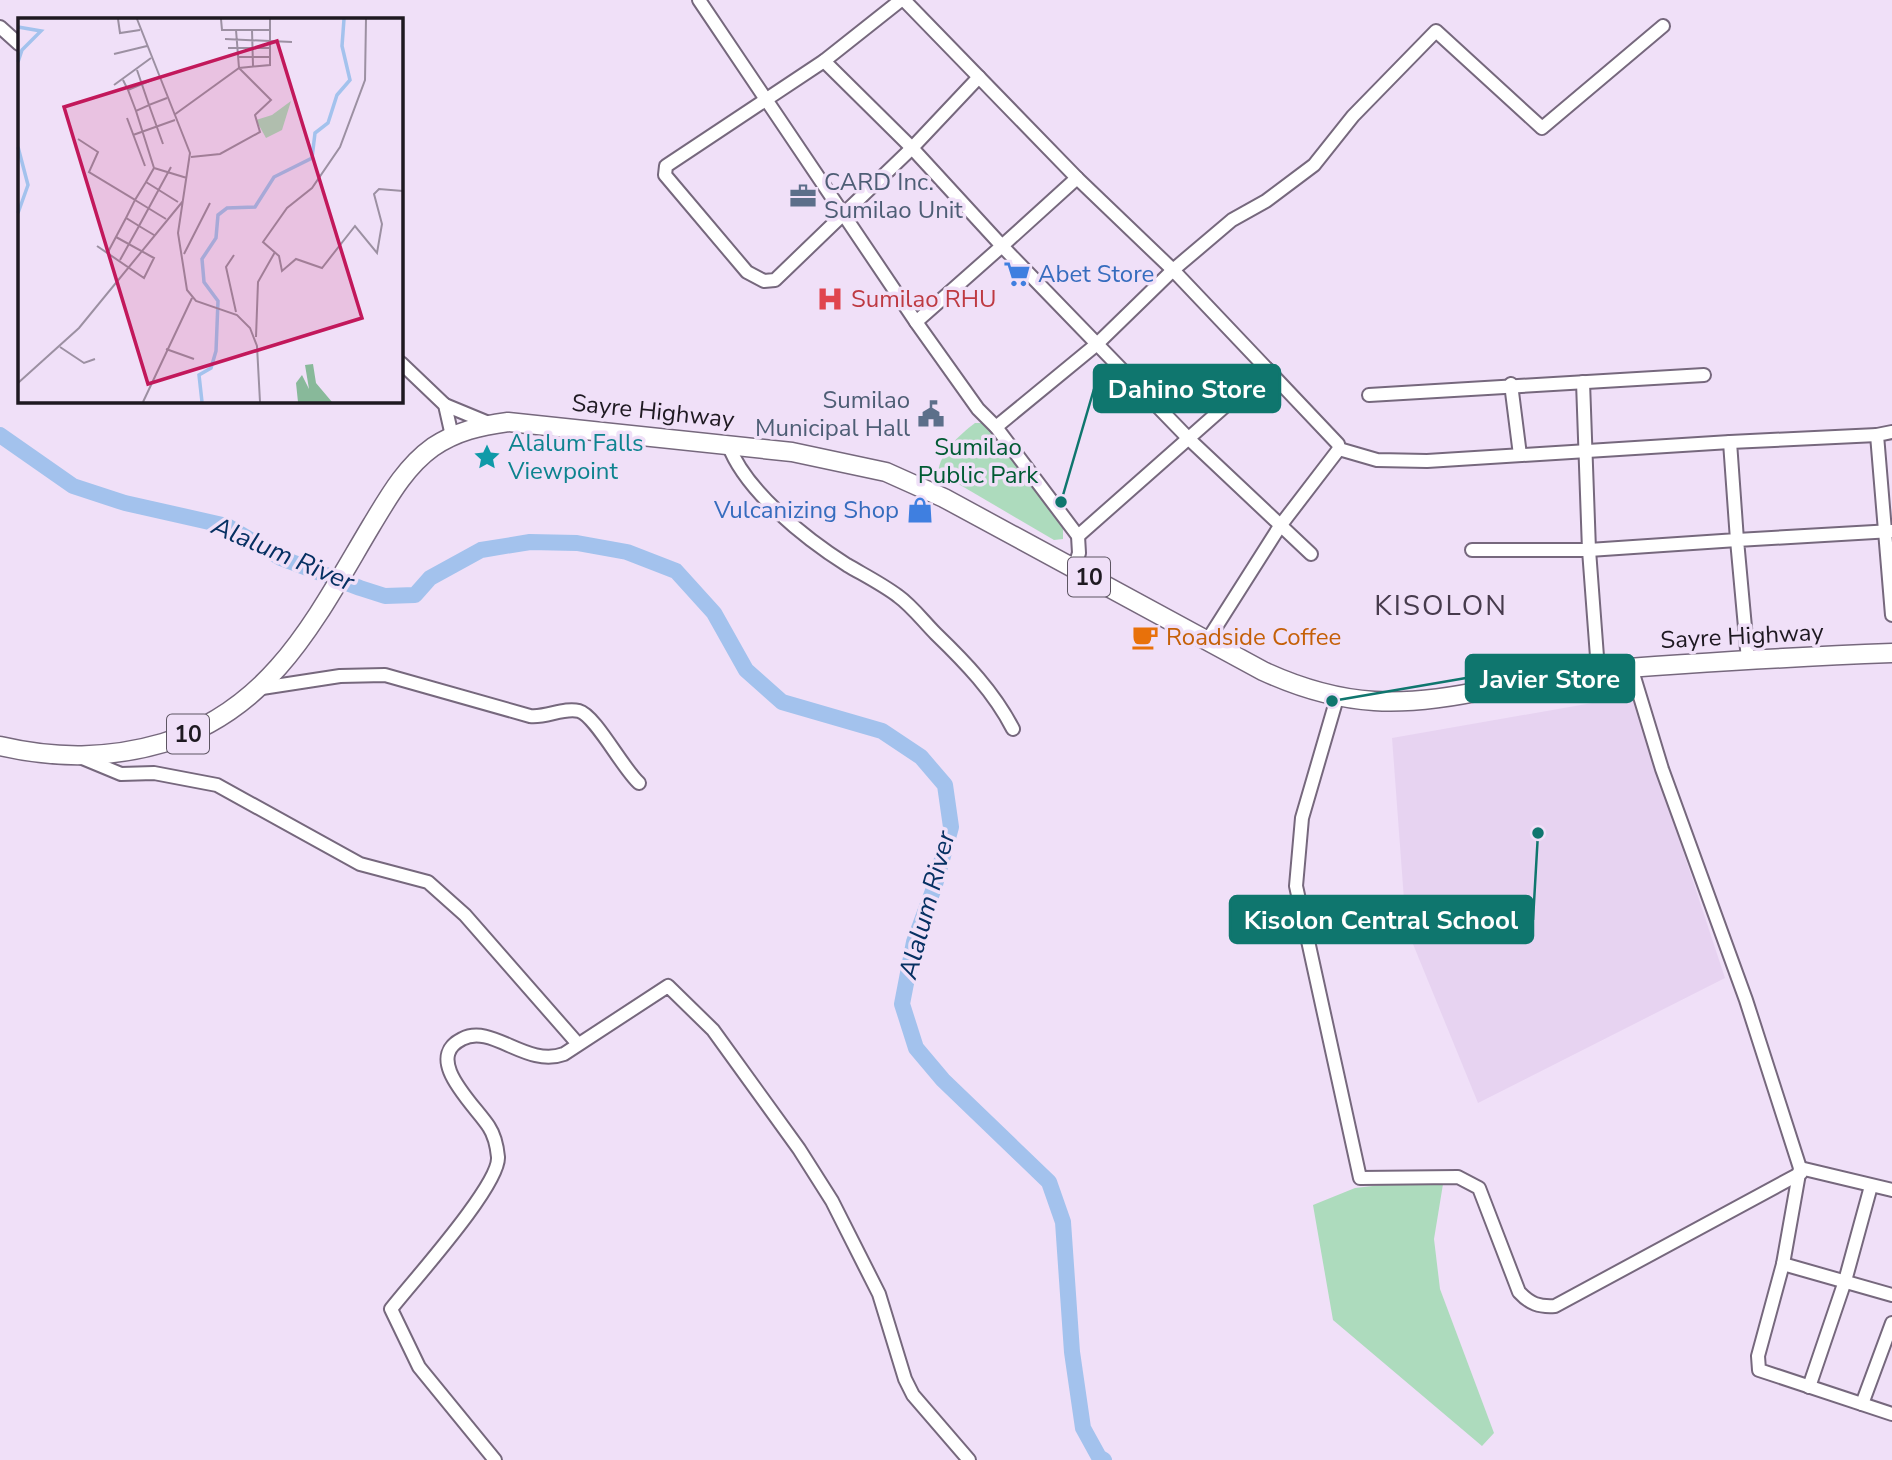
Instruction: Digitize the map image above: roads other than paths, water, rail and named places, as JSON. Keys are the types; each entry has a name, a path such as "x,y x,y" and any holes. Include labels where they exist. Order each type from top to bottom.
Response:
{"highway":[{"name":"Sayre Highway","path":"0,746 30,753 80,757 131,751 177,738 221,716 262,688 299,645 402,477 423,455 452,436 473,427 528,422 822,457 886,472 944,498 1206,641 1290,683 1337,698 1387,704 1430,701 1556,675 1598,670 1892,653"}],"street":[{"path":"699,0 916,322 978,409 996,427 1078,536 1079,553 1074,569"},
{"path":"979,77 912,148 775,280 764,281 747,272 665,176 668,163 824,61 902,0 979,77 1077,178 1173,270 1338,444 1339,449"},
{"path":"996,427 1097,344 1173,270 1222,228 1266,201 1314,164 1353,116 1436,31 1542,128 1663,26"},
{"path":"0,27 18,43"},
{"path":"824,61 912,148 1002,246 1190,440 1311,554"},
{"path":"916,322 1077,178"},
{"path":"402,364 444,405 491,425"},
{"path":"1078,536 1190,440 1267,369"},
{"path":"1369,395 1511,384 1704,375"},
{"path":"1583,382 1589,550 1598,670"},
{"path":"1511,384 1520,455"},
{"path":"444,405 452,436"},
{"path":"1339,449 1368,458 1394,461 1584,453 1892,432"},
{"path":"1877,435 1889,531 1892,615"},
{"path":"1730,442 1748,660"},
{"path":"728,444 745,476 765,498 845,564 900,597 949,644 1000,705 1013,729"},
{"path":"1206,641 1280,526 1339,449"},
{"path":"1472,550 1589,550 1889,531"},
{"path":"1631,667 1662,769 1746,1000 1801,1171 1783,1264 1758,1366 1761,1373 1892,1414"},
{"path":"262,688 374,674 530,716 544,717 577,710 588,715 620,764 639,783"},
{"path":"1337,698 1301,818 1296,886 1360,1178 1458,1177 1472,1182 1479,1188 1519,1292 1529,1302 1541,1307 1555,1306 1801,1171 1892,1190"},
{"path":"80,757 121,774 154,773 194,783 217,785 354,862 384,873 428,882 465,915 578,1044"},
{"path":"495,1460 419,1367 391,1309 476,1202 495,1174 499,1162 497,1144 490,1128 449,1072 447,1060 450,1050 464,1038 482,1036 550,1059 578,1044 663,987 674,989 713,1030 799,1149 832,1200 879,1294 905,1379 913,1395 969,1460"},
{"path":"1809,1387 1845,1281 1871,1186"},
{"path":"1783,1264 1892,1295"},
{"path":"1863,1404 1892,1323"}],"waterway":[{"name":"Alalum River","path":"0,435 73,486 125,503 227,526 281,558 385,596 415,595 430,578 481,550 530,542 577,543 627,552 676,571 714,613 746,670 782,702 882,731 921,757 945,785 951,827 934,888 914,942 902,1004 916,1048 943,1080 1049,1182 1063,1222 1072,1352 1083,1428 1099,1457 1104,1460"}],"place":[{"name":"CARD Inc. Sumilao Unit","path":"803,196"},
{"name":"Abet Store","path":"1017,274"},
{"name":"Sumilao RHU","path":"830,299"},
{"name":"Sumilao Municipal Hall","path":"931,414"},
{"name":"Alalum Falls Viewpoint","path":"487,457"},
{"name":"Dahino Store","path":"1061,502"},
{"name":"Vulcanizing Shop","path":"920,510"},
{"name":"Roadside Coffee","path":"1145,637"},
{"name":"Javier Store","path":"1332,701"},
{"name":"Kisolon Central School","path":"1538,833"}],"district":[{"name":"KISOLON","path":"1441,606"}],"park label":[{"name":"Sumilao Public Park","path":"978,461"}]}
